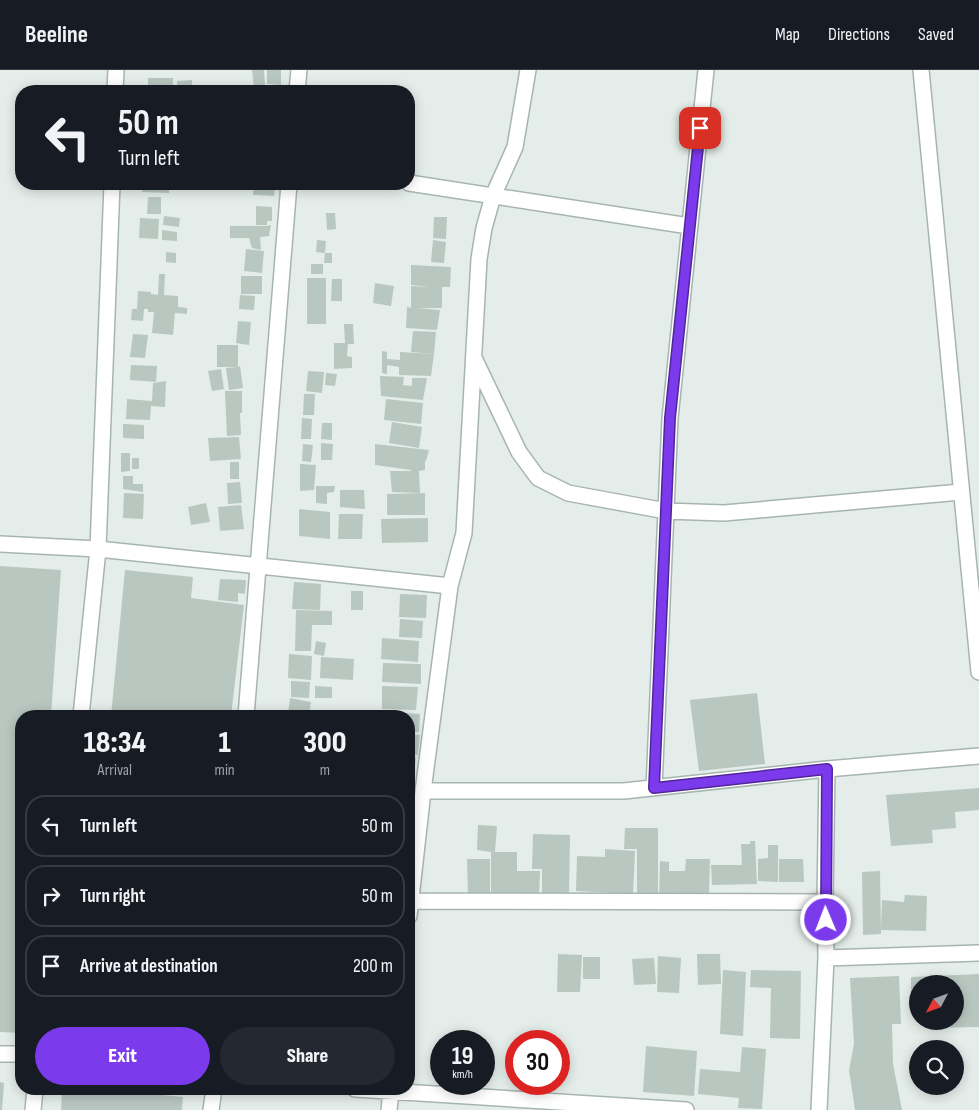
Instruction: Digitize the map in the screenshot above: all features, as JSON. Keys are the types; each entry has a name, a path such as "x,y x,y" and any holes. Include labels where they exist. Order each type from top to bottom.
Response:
{"street":[{"path":"115,85 116,70"},
{"path":"298,85 299,70"},
{"path":"415,864 450,586 464,533 479,259 484,228 493,196 516,147 528,70"},
{"path":"654,788 670,418 706,70"},
{"path":"921,70 979,672"},
{"path":"415,184 690,226"},
{"path":"82,710 98,549 112,190"},
{"path":"247,710 290,190"},
{"path":"474,357 519,452 538,478 568,493 666,511 724,513 961,492"},
{"path":"0,544 98,549 450,586"},
{"path":"423,791 624,791 827,769 979,756"},
{"path":"819,1110 826,958 827,769"},
{"path":"415,909 825,902"},
{"path":"826,958 979,953"},
{"path":"0,1054 15,1054"},
{"path":"415,1092 570,1106 686,1110"},
{"path":"33,1110 34,1095"},
{"path":"211,1110 213,1095"},
{"path":"389,1110 390,1095"}],"building":[{"path":"252,70 264,70 265,85 254,85"},
{"path":"267,70 281,70 281,85 267,84"},
{"path":"148,78 173,78 173,85 148,85"},
{"path":"192,80 192,85 177,85 177,81"},
{"path":"142,190 169,190 169,193 142,192"},
{"path":"253,190 274,190 274,196 253,195"},
{"path":"148,197 161,197 161,214 147,214"},
{"path":"256,206 272,207 272,221 267,221 267,225 256,225"},
{"path":"326,213 335,213 336,229 327,230"},
{"path":"164,216 180,218 179,227 163,225"},
{"path":"434,217 447,217 446,239 433,238"},
{"path":"140,218 159,219 158,239 139,238"},
{"path":"271,225 269,236 260,237 261,250 252,248 249,238 230,238 230,226"},
{"path":"162,230 177,232 177,241 162,240"},
{"path":"317,240 326,241 325,253 316,252"},
{"path":"433,240 446,242 444,263 431,262"},
{"path":"246,249 264,251 262,273 244,271"},
{"path":"166,252 176,253 176,263 166,262"},
{"path":"325,253 332,253 332,263 324,263"},
{"path":"311,264 323,264 323,274 311,274"},
{"path":"411,265 451,267 450,287 442,287 442,308 418,308 440,310 437,330 406,328 407,307 411,308 411,286 430,287 411,285"},
{"path":"159,274 165,274 164,295 178,296 178,307 187,308 187,314 175,313 173,335 152,333 154,312 148,312 148,309 144,309 143,321 131,320 132,309 137,309 138,291 151,292 151,294 158,295"},
{"path":"241,276 262,276 262,294 241,294"},
{"path":"307,278 326,278 326,324 307,324"},
{"path":"332,279 342,279 342,301 331,301"},
{"path":"375,283 394,286 391,306 373,303"},
{"path":"240,295 255,296 254,310 239,309"},
{"path":"238,321 251,322 249,345 236,343"},
{"path":"344,324 353,324 354,344 348,344 347,356 352,357 352,368 334,369 334,343 345,343"},
{"path":"413,331 436,332 434,354 411,352"},
{"path":"133,334 148,335 145,358 130,357"},
{"path":"217,345 238,345 238,367 240,366 243,388 229,390 226,368 237,367 217,367"},
{"path":"382,351 387,352 387,359 400,360 400,352 434,354 431,376 399,375 399,367 387,365 387,374 382,373"},
{"path":"131,365 157,366 156,382 130,380"},
{"path":"221,369 224,389 212,391 208,371"},
{"path":"308,371 324,372 322,393 306,391"},
{"path":"326,373 337,374 335,386 325,385"},
{"path":"380,376 404,377 403,385 412,386 412,378 427,378 423,400 381,396"},
{"path":"166,381 165,407 151,406 150,420 126,419 127,399 152,401 153,383"},
{"path":"225,391 242,391 241,435 227,436"},
{"path":"304,394 315,394 314,415 303,415"},
{"path":"386,399 423,403 421,424 384,420"},
{"path":"302,418 312,419 311,439 301,439"},
{"path":"392,422 422,427 419,448 389,443"},
{"path":"322,423 332,423 332,440 321,439"},
{"path":"123,424 144,425 144,439 123,438"},
{"path":"239,437 241,459 210,461 208,438"},
{"path":"321,443 333,444 332,460 321,460"},
{"path":"303,444 313,445 311,462 302,461"},
{"path":"375,444 429,450 425,461 425,470 419,471 420,493 392,492 390,471 411,470 375,465"},
{"path":"121,453 130,453 130,471 121,472"},
{"path":"132,458 139,458 139,469 132,469"},
{"path":"230,462 239,462 239,479 230,479"},
{"path":"300,464 316,465 314,490 300,491"},
{"path":"123,476 133,476 133,484 143,484 143,492 123,489"},
{"path":"240,482 242,503 228,504 227,483"},
{"path":"316,486 335,486 334,492 327,493 327,504 316,503"},
{"path":"340,490 364,490 365,509 340,507"},
{"path":"124,493 144,494 143,519 123,518"},
{"path":"425,493 425,515 387,515 387,494"},
{"path":"206,503 210,522 191,525 188,507"},
{"path":"241,505 244,529 220,531 218,507"},
{"path":"299,509 330,512 330,539 299,536"},
{"path":"339,514 363,514 362,539 338,539"},
{"path":"428,518 428,542 382,543 381,519"},
{"path":"0,566 61,570 51,710 15,710 15,1033 0,1032"},
{"path":"125,570 193,577 191,598 244,605 232,710 112,710"},
{"path":"220,579 246,580 245,594 238,593 238,602 218,600"},
{"path":"294,582 321,584 320,610 292,609"},
{"path":"351,591 363,591 363,610 351,610"},
{"path":"400,594 427,595 426,618 399,617"},
{"path":"296,610 332,611 332,625 312,625 311,651 295,651"},
{"path":"400,619 423,621 422,638 399,637"},
{"path":"382,638 419,641 418,662 381,659"},
{"path":"316,641 326,643 324,656 314,654"},
{"path":"289,654 312,656 311,680 288,678"},
{"path":"321,657 354,659 353,680 320,678"},
{"path":"383,663 421,664 421,684 382,682"},
{"path":"291,681 310,682 309,698 291,697"},
{"path":"315,686 332,687 332,698 315,698"},
{"path":"382,686 418,687 416,710 382,709"},
{"path":"757,693 765,764 699,771 690,700"},
{"path":"290,698 311,702 310,710 288,710"},
{"path":"415,714 420,714 419,732 415,732"},
{"path":"415,735 420,735 418,755 415,755"},
{"path":"979,788 979,810 955,812 956,828 932,830 933,843 891,846 886,795"},
{"path":"478,825 497,826 495,852 517,852 517,871 540,871 539,895 491,894 491,852 477,850"},
{"path":"625,828 658,828 658,894 637,894 637,849 624,849"},
{"path":"533,834 570,835 569,895 542,894 542,869 532,869"},
{"path":"750,841 755,841 757,884 712,885 711,865 742,865 741,844 750,844"},
{"path":"768,845 778,845 778,882 758,881 758,859 768,858"},
{"path":"605,849 635,851 633,894 576,891 577,856 605,857"},
{"path":"467,859 490,859 490,896 468,896"},
{"path":"686,859 710,859 709,895 659,900 660,861 669,862 669,871 685,871"},
{"path":"779,859 803,859 804,882 779,882"},
{"path":"880,871 881,934 863,935 862,872"},
{"path":"905,895 927,896 926,931 881,930 882,900 904,902"},
{"path":"558,954 582,955 580,992 557,992"},
{"path":"697,954 720,954 721,984 698,985"},
{"path":"658,956 681,958 679,993 657,992"},
{"path":"583,957 600,957 600,979 583,979"},
{"path":"654,958 656,984 634,985 632,959"},
{"path":"723,970 746,972 743,1036 720,1034"},
{"path":"751,970 801,971 800,1039 770,1038 771,988 750,987"},
{"path":"979,974 979,1027 964,1027 964,975 956,975"},
{"path":"899,976 901,1024 892,1024 893,1064 902,1110 855,1110 849,1070 854,1044 850,978"},
{"path":"646,1046 697,1051 694,1096 643,1092"},
{"path":"742,1047 766,1049 762,1109 738,1108 739,1098 698,1094 700,1069 740,1072"},
{"path":"0,1082 4,1083 2,1110 0,1110"},
{"path":"62,1095 162,1095 183,1097 182,1110 61,1110"}],"route":[{"path":"700,128 670,418 654,788 827,769 826,920"}]}
